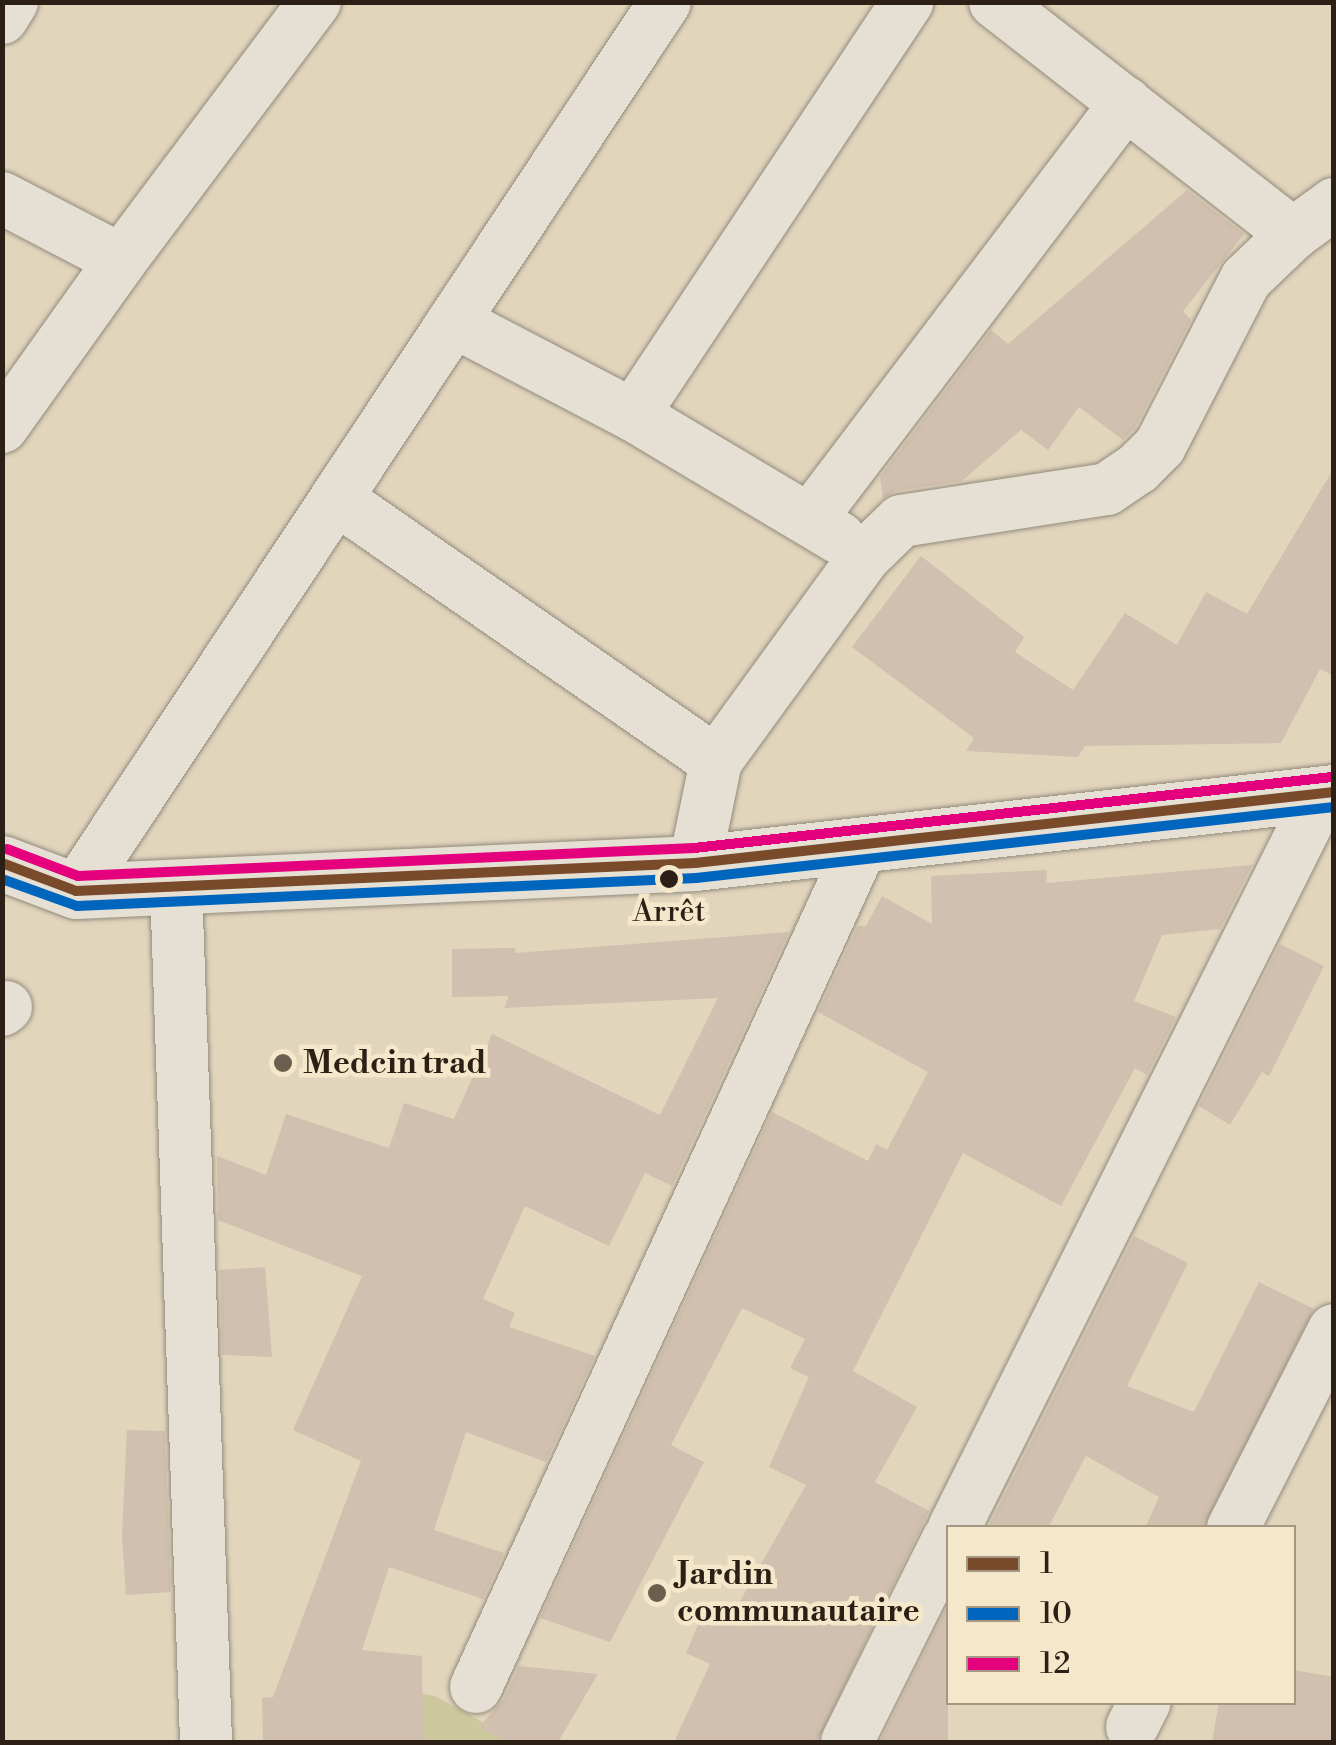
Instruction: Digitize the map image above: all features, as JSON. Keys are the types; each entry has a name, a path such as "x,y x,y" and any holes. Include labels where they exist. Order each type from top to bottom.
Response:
{"main road":[{"path":"2,863 76,890 695,863 1327,794"}],"street":[{"path":"2,18 12,2"},
{"path":"2,427 121,260 315,2"},
{"path":"76,890 664,2"},
{"path":"634,416 907,2"},
{"path":"695,863 716,761 865,556 901,521 1107,489 1138,468 1160,446 1246,279 1313,219 1126,103 995,2"},
{"path":"812,518 1126,103"},
{"path":"2,198 121,260"},
{"path":"454,322 634,416 812,518 865,556"},
{"path":"337,499 716,761"},
{"path":"956,1525 1327,794"},
{"path":"476,1687 861,847"},
{"path":"176,886 206,1742"},
{"path":"1236,1525 1334,1330"},
{"path":"846,1742 946,1543"}],"shaded area":[{"path":"406,1691 435,1696 519,1742 389,1742"}],"building":[{"path":"1187,190 1244,234 1183,311 1191,320 1135,428 1123,440 1079,407 1048,450 1021,430 962,481 896,491 883,498 880,477 991,330 1008,344"},
{"path":"1334,468 1334,676 1320,669 1281,743 1085,746 1078,757 966,751 974,738 852,647 921,556 1024,637 1015,652 1073,690 1125,613 1177,645 1206,592 1247,614"},
{"path":"1252,865 1220,929 1162,935 1134,1001 1176,1017 1147,1075 1135,1068 1061,1206 963,1153 853,1371 917,1407 875,1482 929,1511 817,1742 674,1742 710,1664 686,1653 706,1606 731,1617 806,1485 769,1467 809,1377 790,1368 805,1339 742,1308 671,1445 704,1462 610,1642 540,1618 772,1112 868,1161 876,1144 887,1150 928,1072 818,1012 858,926 866,926 882,896 932,924 931,876 1047,870 1046,883"},
{"path":"789,932 672,1186 645,1173 609,1246 525,1206 483,1299 515,1313 509,1327 595,1356 546,1462 466,1432 434,1530 504,1553 483,1599 389,1567 362,1650 422,1656 423,1742 263,1742 262,1698 273,1697 361,1461 293,1430 362,1276 218,1220 217,1156 266,1175 286,1114 389,1148 404,1103 454,1119 492,1034 660,1115 718,998 504,1008 509,996 452,997 452,949 515,948 515,953"},
{"path":"1280,944 1324,966 1269,1076 1262,1072 1230,1125 1199,1106"},
{"path":"1134,1236 1188,1263 1127,1386 1194,1412 1259,1282 1314,1309 1205,1525 1146,1525 1159,1497 1086,1456 1050,1525 990,1525"},
{"path":"265,1267 272,1357 222,1355 220,1270"},
{"path":"127,1430 165,1431 171,1592 126,1595 122,1535"},
{"path":"946,1609 948,1742 880,1742"},
{"path":"519,1666 598,1674 558,1742 507,1742 479,1727 503,1700"},
{"path":"1296,1670 1334,1677 1334,1742 1212,1742 1218,1705 1296,1705"}],"transit line":[{"name":"12","path":"7,849 78,876 694,848 1332,777"},
{"name":"1","path":"2,863 76,891 695,863 1334,792"},
{"name":"10","path":"2,879 77,906 696,878 1334,807"}],"place":[{"name":"Arrêt","path":"669,879"},
{"name":"Medcin trad","path":"283,1063"},
{"name":"Jardin communautaire","path":"657,1593"}]}
